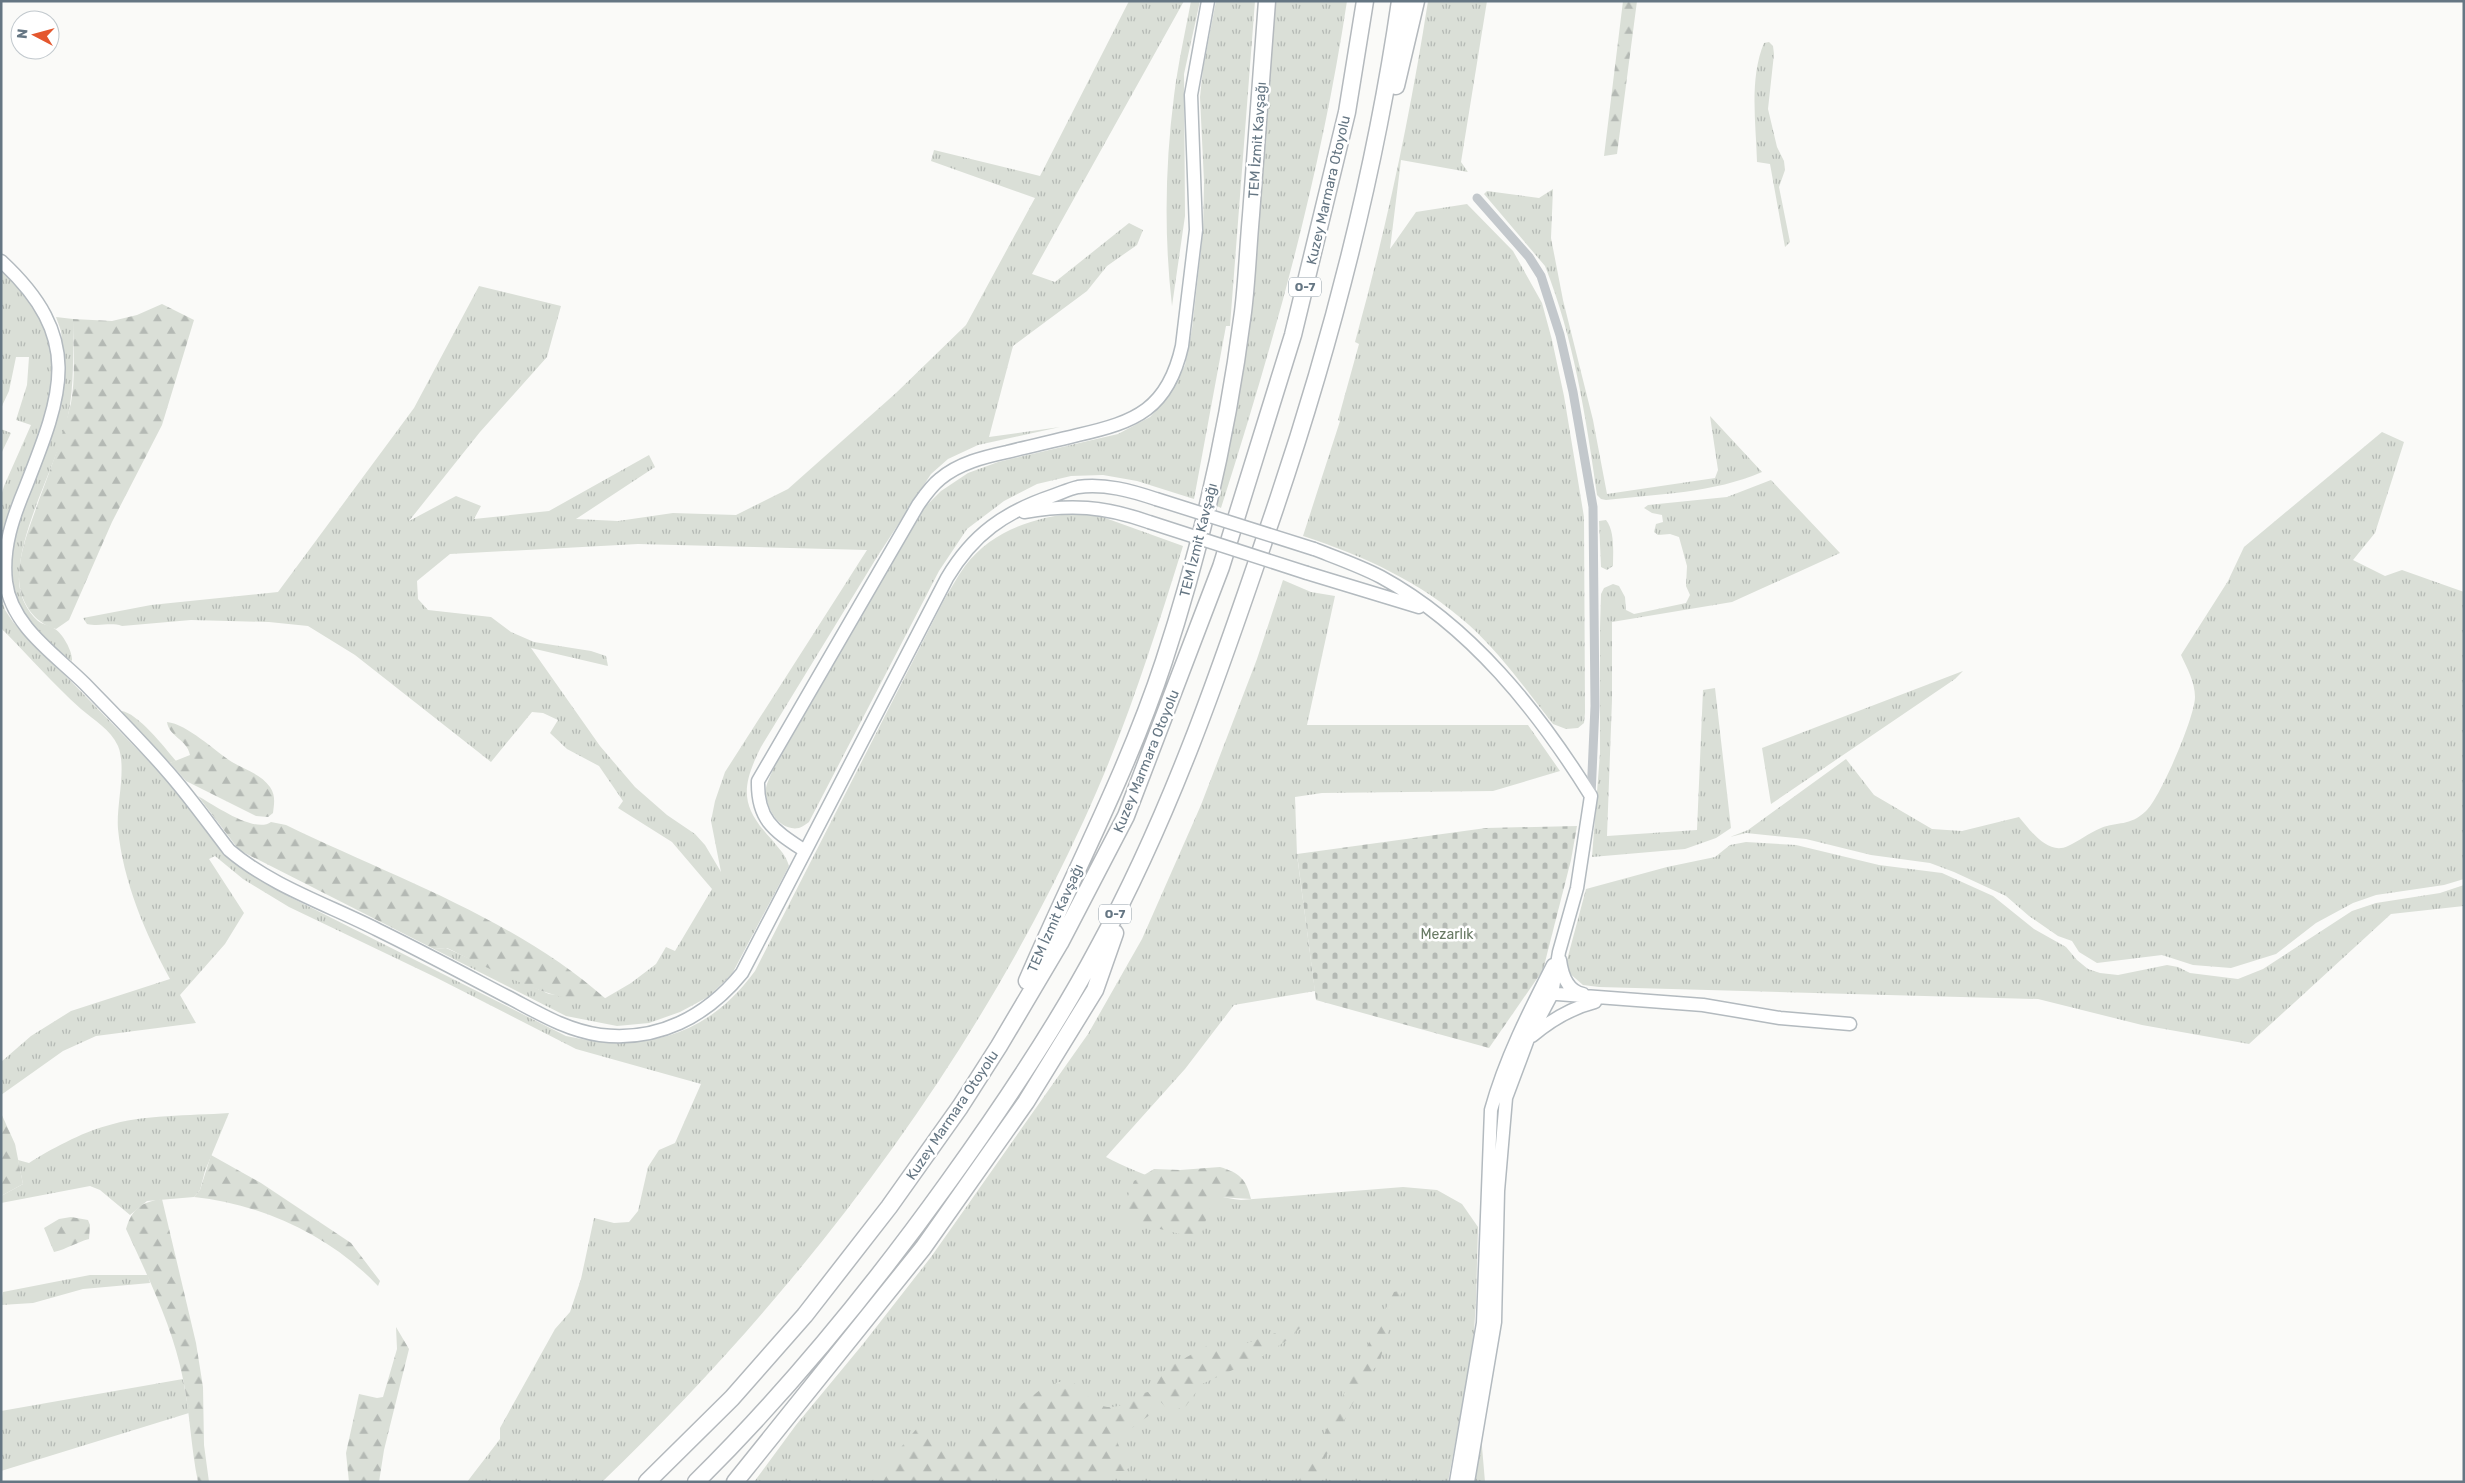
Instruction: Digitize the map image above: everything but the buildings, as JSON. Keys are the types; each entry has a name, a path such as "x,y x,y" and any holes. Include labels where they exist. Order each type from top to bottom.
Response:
{"highway":[{"name":"TEM İzmit Kavşağı","path":"999,1046 1064,894 1107,806 1142,720 1188,583 1210,496 1244,309 1267,1"},
{"name":"Kuzey Marmara Otoyolu","path":"647,1482 732,1398 805,1316 889,1207 960,1107 999,1046 1060,942 1126,816 1221,567 1275,396 1312,262 1347,112 1366,1"},
{"name":"O-7","path":"1352,247 1378,128 1400,1"},
{"name":"O-7","path":"696,1482 760,1415 845,1318 971,1151 1053,1027 1099,947 1140,863 1219,671 1297,444 1414,19 1416,1"},
{"path":"735,1482 923,1248 1026,1102 1096,990 1140,863"}],"street":[{"path":"805,851 769,825 759,804 758,782 918,505 930,489 942,478 971,462 1100,430 1133,419 1148,409 1169,383 1182,346 1196,230 1191,95 1208,1"},
{"path":"1468,1482 1495,1322 1498,1191 1506,1098 1528,1039 1552,994 1559,952 1577,888 1590,796 1595,706 1593,507 1573,392 1552,306 1541,276 1529,257 1477,198"},
{"path":"1,261 38,300 49,319 56,340 59,359 53,408 45,438 9,532 6,566 10,599 30,631 85,684 168,772 229,850 239,858 274,879 378,930 558,1023 583,1032 620,1036 657,1031 710,1007 726,993 754,954 805,851 959,558 981,534 1007,515 1078,487 1104,486 1156,498 1314,550 1381,577 1467,639 1503,677 1569,762 1590,796"},
{"path":"1007,515 1054,507 1086,506 1121,512 1307,573 1428,610"},
{"path":"1456,1482 1483,1323 1491,1110 1498,1085 1539,992 1559,952"},
{"path":"1559,952 1565,980 1572,990 1579,994 1604,999"},
{"path":"1539,992 1703,1006 1780,1018 1850,1024"},
{"path":"1528,1039 1548,1023 1578,1006 1604,999"}],"green space":[{"path":"1129,1 1184,1 1032,274 1055,282 1129,223 1143,230 1137,245 1107,266 1087,291 1013,346 989,437 1060,427 978,445 948,459 931,474 877,557 761,747 750,775 747,797 750,807 762,829 784,856 789,866 732,974 708,997 680,1012 649,1023 617,1026 566,1016 434,949 446,948 549,994 602,1000 631,983 656,964 666,947 675,951 712,889 672,842 618,808 623,801 599,766 567,749 550,733 558,720 543,713 532,712 491,762 355,655 308,626 269,622 191,620 122,626 87,624 83,618 151,605 278,592 414,408 479,286 561,306 547,357 480,432 409,521 456,496 481,506 474,519 549,511 649,455 655,467 576,519 618,521 673,513 736,515 788,489 896,393 966,325 1035,198 931,161 934,150 1040,176","holes":["638,544 867,550 725,772 715,801 711,821 721,872 705,845 695,834 667,815 635,787 600,746 531,648 608,666 606,656 591,651 534,642 511,632 491,617 428,610 418,599 417,581 450,554"]},
{"path":"1191,1 1200,1 1184,74 1185,216 1172,306 1168,254 1167,175 1176,84"},
{"path":"1216,1 1255,1 1230,326 1226,326 1194,499 1137,481 1103,475 1071,476 1037,484 1004,501 967,529 939,571 809,822 799,828 785,826 774,816 767,802 766,788 773,769 924,508 941,491 968,473 998,462 1118,434 1150,417 1169,396 1185,365 1192,329 1203,231 1204,182 1200,97 1203,69"},
{"path":"1275,1 1347,1 1324,130 1310,194 1277,320 1221,508 1217,506 1239,395 1257,253"},
{"path":"1428,1 1487,1 1461,162 1468,172 1401,160 1390,249 1416,212 1467,204 1513,251 1542,303 1564,396 1584,517 1585,713 1584,723 1578,728 1566,729 1553,724 1481,636 1451,610 1431,596 1411,583 1370,562 1303,536 1340,421 1338,420 1359,344 1355,342 1377,258 1396,173"},
{"path":"1623,1 1637,1 1617,154 1604,156"},
{"path":"1769,42 1773,46 1774,54 1768,109 1777,147 1784,161 1785,170 1779,187 1790,242 1785,247 1770,164 1757,162 1755,117 1756,71 1764,43"},
{"path":"1553,189 1551,238 1563,300 1593,420 1607,494 1715,478 1718,470 1710,416 1762,472 1725,484 1686,492 1606,500 1601,499 1597,495 1578,379 1564,322 1545,266 1484,194 1487,191 1539,198"},
{"path":"1,270 24,292 35,306 47,336 52,366 50,395 43,424 1,539 1,496 31,425 16,420 27,385 29,357 16,357 9,391 1,408"},
{"path":"162,304 194,320 162,425 112,522 69,620 56,629 41,622 29,609 22,594 19,577 21,557 26,538 71,403 74,372 73,319 112,321 137,315"},
{"path":"56,317 73,319 73,376 70,404 64,432 24,542 19,583 26,607 38,621 58,631 69,648 72,661 48,641 26,616 19,603 12,577 15,530 64,363 61,331"},
{"path":"1,429 11,433 1,454"},
{"path":"2382,432 2404,442 2375,533 2353,560 2385,576 2402,570 2464,592 2464,879 2444,885 2376,895 2353,903 2316,923 2276,954 2231,968 2193,965 2162,955 2097,963 2079,952 2072,941 2058,936 2029,916 2006,896 1930,863 1871,855 1806,839 1746,833 1730,837 1748,830 1846,759 1874,795 1932,829 1962,831 2019,817 2040,840 2053,848 2061,848 2101,828 2129,822 2140,816 2146,811 2160,791 2183,738 2193,707 2195,697 2194,686 2181,655 2228,581 2244,547"},
{"path":"1771,480 1840,553 1732,602 1612,622 1612,700 1607,836 1697,830 1703,690 1715,688 1731,828 1716,838 1685,849 1592,857 1600,753 1601,594 1604,588 1613,584 1619,586 1625,597 1626,610 1634,614 1686,603 1690,595 1686,586 1687,566 1679,537 1670,534 1658,535 1654,532 1656,524 1663,522 1662,515 1652,513 1644,508 1648,505 1727,497"},
{"path":"1077,513 1097,515 1183,546 1126,719 1084,820 1038,913 988,1002 933,1089 874,1174 811,1255 745,1333 675,1409 602,1482 467,1482 500,1439 500,1428 555,1329 570,1312 581,1279 594,1218 614,1223 629,1222 638,1211 648,1167 659,1150 675,1143 701,1084 576,1049 435,977 289,907 243,879 215,856 209,859 244,913 225,944 180,995 196,1023 96,1036 63,1051 1,1095 1,1062 31,1036 71,1011 170,979 136,906 125,868 118,829 122,765 118,746 106,730 51,680 1,628 1,596 5,610 13,622 177,790 214,842 230,859 288,896 566,1036 595,1041 622,1042 672,1035 695,1025 716,1011 736,993 755,971 943,602 965,566 988,543 1001,534 1030,522"},
{"path":"1606,520 1611,530 1613,548 1613,566 1607,570 1601,567 1599,521"},
{"path":"1283,580 1311,592 1335,596 1307,725 1528,725 1560,771 1493,791 1322,793 1295,797 1297,855 1315,991 1234,1005 1185,1069 1106,1157 1136,1171 1172,1184 1208,1194 1241,1200 1403,1187 1437,1190 1462,1204 1478,1227 1476,1300 1473,1348 1448,1482 754,1482 796,1425 931,1257 1088,1034 1142,939 1201,805 1257,659"},
{"path":"1963,671 1955,679 1771,804 1762,748"},
{"path":"121,711 135,717 143,724 176,761 170,763"},
{"path":"167,722 192,733 232,762 262,779 270,787 273,794 273,813 268,817 256,816 186,781 170,763 190,755 185,745 168,727"},
{"path":"198,796 234,817 245,821 264,825 271,822 286,825 452,901 533,945 570,970 606,999 590,1001 570,999 548,993 503,975 447,948 434,949 239,850"},
{"name":"Mezarlık","path":"1577,826 1571,860 1543,970 1489,1048 1316,1000 1297,854 1486,828"},
{"path":"1746,842 1796,845 1879,865 1942,873 1993,896 2034,929 2066,947 2088,969 2100,973 2118,975 2167,965 2178,967 2190,973 2238,979 2263,969 2352,911 2376,903 2440,893 2464,885 2464,906 2391,914 2249,1044 2142,1025 2038,999 1599,987 1583,985 1568,972 1567,960 1586,889 1667,867 1715,857 1730,845"},
{"path":"1,1113 15,1144 23,1184 1,1196"},
{"path":"229,1113 205,1171 200,1190 194,1197 147,1201 130,1215 100,1190 90,1186 1,1203 1,1196 23,1184 18,1160 29,1163 87,1132 136,1119"},
{"path":"211,1155 261,1183 351,1243 380,1281 378,1286 339,1252 294,1225 245,1207 194,1197 200,1190"},
{"path":"1220,1167 1241,1177 1247,1186 1251,1199 1218,1197 1209,1210 1200,1239 1144,1225 1125,1225 1126,1201 1134,1181 1154,1169 1180,1170"},
{"path":"162,1199 196,1343 203,1387 204,1445 209,1482 198,1482 179,1360 159,1302 126,1229 131,1216 138,1208 148,1202"},
{"path":"71,1217 88,1220 90,1225 89,1239 54,1252 44,1228 59,1219"},
{"path":"90,1275 148,1275 150,1283 83,1289 33,1303 1,1305 3,1292"},
{"path":"1403,1290 1391,1317 1380,1361 1362,1385 1313,1482 1298,1482 1316,1451 1394,1292"},
{"path":"1306,1322 1289,1339 1261,1357 1202,1384 1186,1406 1170,1412 1150,1390 1149,1384 1169,1367 1210,1344 1225,1351"},
{"path":"396,1327 409,1349 384,1450 379,1482 349,1482 346,1453 359,1394 377,1398 383,1397 397,1349"},
{"path":"183,1379 189,1413 1,1471 1,1411"},
{"path":"1058,1382 1073,1382 1096,1403 1109,1407 1127,1403 1148,1392 1154,1400 1151,1414 1117,1439 1131,1466 1125,1471 1110,1471 1099,1482 1025,1482 992,1475 988,1482 872,1482 918,1427 951,1460 1040,1390"},
{"path":"1481,1435 1485,1482 1468,1482"}]}
